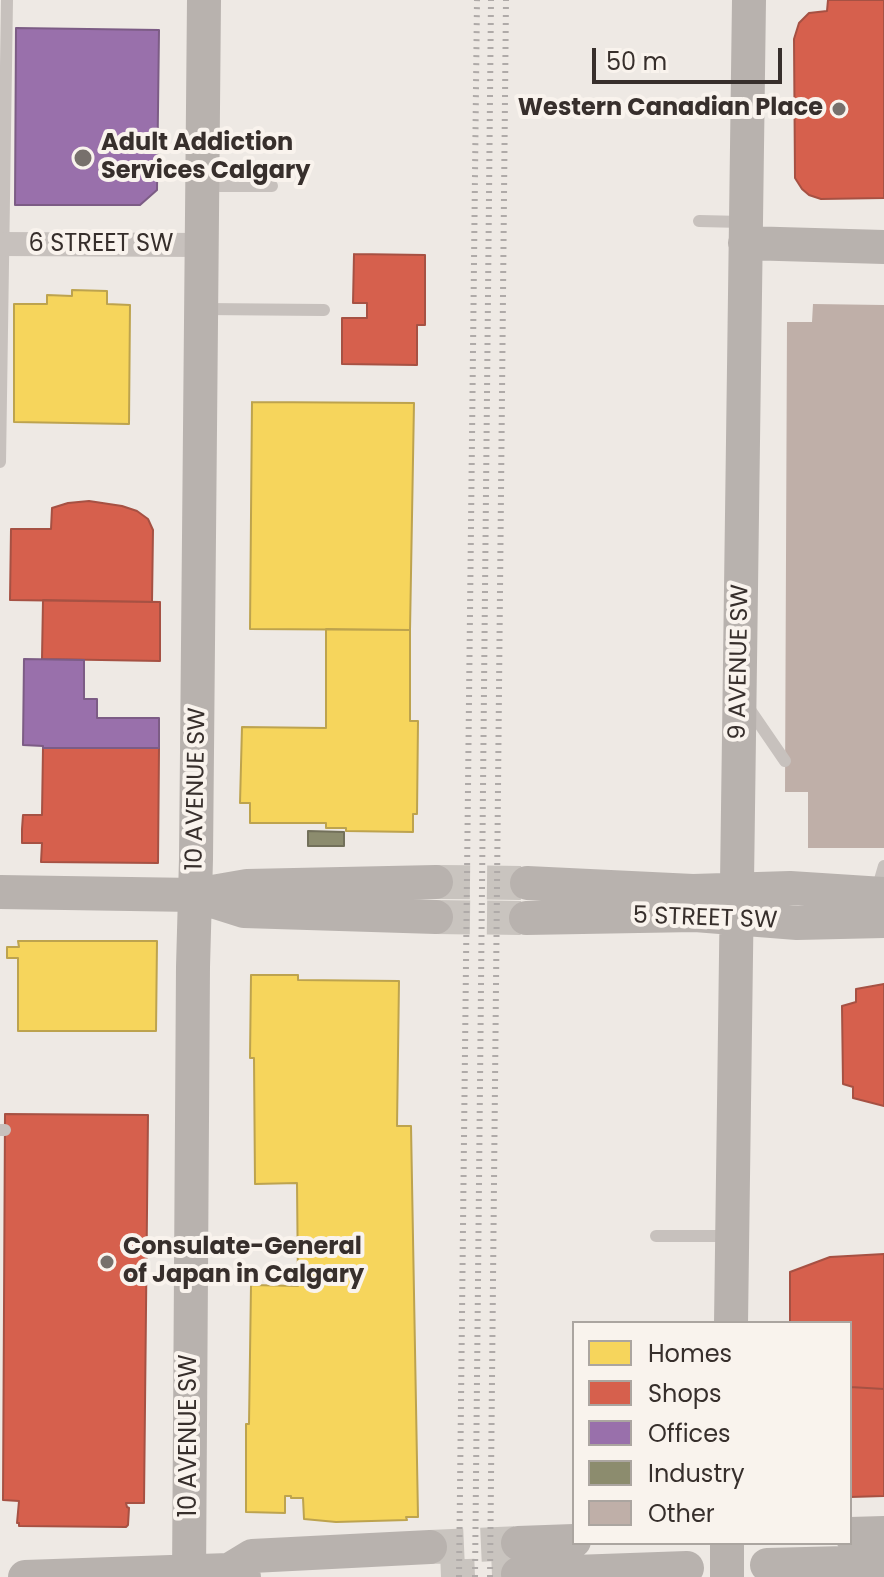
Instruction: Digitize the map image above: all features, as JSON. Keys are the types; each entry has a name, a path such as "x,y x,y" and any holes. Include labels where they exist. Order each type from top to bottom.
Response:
{"main road":[{"name":"10 AVENUE SW","path":"189,1574 204,0"},
{"name":"9 AVENUE SW","path":"731,1321 749,0"},
{"path":"746,233 884,247"},
{"path":"0,892 195,895 247,886 436,882"},
{"name":"5 STREET SW","path":"527,883 693,891 737,904"},
{"name":"5 STREET SW","path":"526,918 695,915 790,888 882,894"},
{"path":"195,895 244,911 436,917"},
{"path":"852,1535 884,1555"},
{"path":"572,1542 518,1559 687,1568"},
{"path":"727,1545 727,1577"},
{"path":"25,1577 236,1573 252,1556 430,1547"},
{"path":"767,1565 884,1555"}],"street":[{"name":"6 STREET SW","path":"2,244 201,245"}],"lane":[{"path":"0,462 7,0"},
{"path":"202,186 272,186"},
{"path":"699,221 746,233"},
{"path":"200,309 324,310"},
{"path":"739,693 783,757"},
{"path":"656,1236 732,1235"}],"building: Homes":[{"path":"72,290 107,291 107,304 130,305 129,424 14,422 14,304 47,304 47,295 72,296"},
{"path":"252,402 414,403 410,630 250,629"},
{"path":"326,629 410,630 410,721 418,721 417,814 413,814 413,832 346,831 346,828 326,828 326,823 250,823 250,803 240,803 242,727 326,728"},
{"path":"18,941 157,941 156,1031 18,1031 18,958 7,958 7,947 19,947"},
{"path":"251,975 298,975 298,980 399,981 397,1126 411,1126 418,1517 336,1522 304,1519 303,1498 291,1496 285,1496 285,1513 246,1512 251,1285 298,1286 297,1183 255,1184 254,1058 250,1058"}],"building: Shops":[{"name":"Western Canadian Place","path":"828,0 884,0 884,198 821,199 809,195 795,178 794,39 799,23 809,13 827,11"},
{"path":"354,254 425,255 425,325 417,325 417,365 342,364 342,318 367,318 367,303 353,303"},
{"path":"89,501 122,506 148,519 153,530 152,602 10,600 11,529 51,529 52,508"},
{"path":"43,600 160,602 160,661 42,659"},
{"path":"43,748 159,748 158,863 41,862 42,843 22,843 23,815 42,815"},
{"path":"884,984 884,1106 853,1098 853,1087 843,1084 842,1006 856,1002 856,989"},
{"path":"5,1114 148,1115 144,1503 126,1503 129,1508 126,1527 19,1526 19,1501 3,1500"},
{"path":"884,1254 884,1389 852,1387 852,1321 790,1321 790,1272 830,1257"},
{"path":"852,1387 884,1389 884,1496 852,1497"}],"building: Offices":[{"path":"16,28 159,30 157,190 140,205 15,205"},
{"path":"24,659 84,660 84,699 97,699 97,718 159,718 159,748 43,748 23,745"}],"building: Industry":[{"path":"308,831 344,832 344,846 308,846"}],"building: Other":[{"path":"813,304 884,305 884,848 808,848 808,792 785,792 787,322 812,322"}],"tunnel":[{"path":"436,882 527,883"},
{"path":"436,917 526,918"},
{"path":"430,1547 518,1543"},
{"path":"441,1577 518,1574"}],"railway":[{"path":"459,1577 477,0"},
{"path":"475,1577 491,0"},
{"path":"490,1577 506,0"}],"place":[{"name":"Western Canadian Place","path":"839,109"},
{"name":"Adult Addiction Services Calgary","path":"83,158"},
{"name":"Consulate-General of Japan in Calgary","path":"107,1262"}]}
